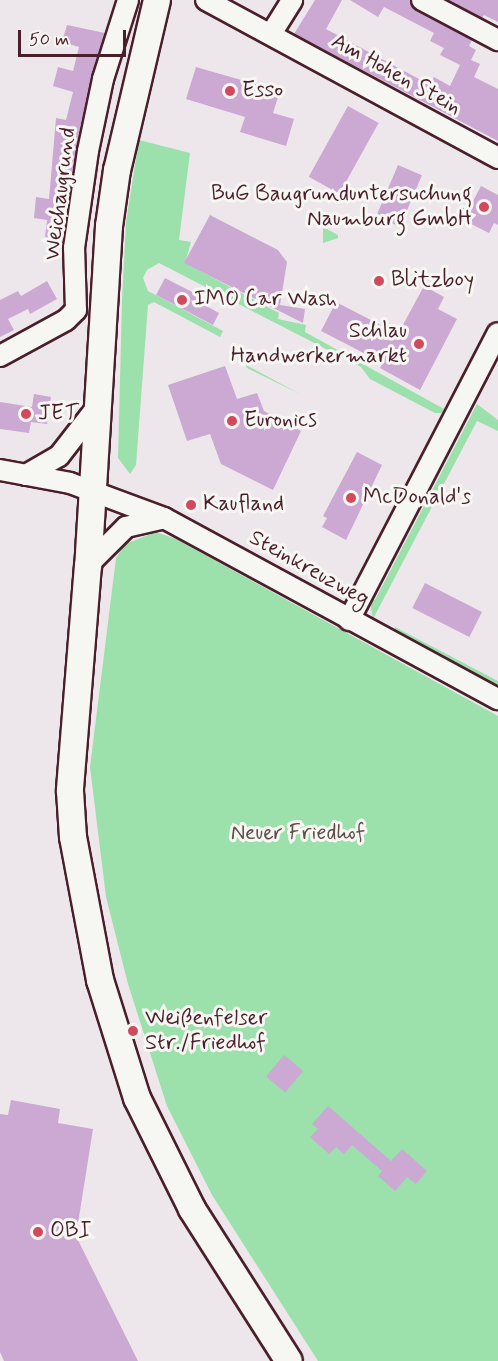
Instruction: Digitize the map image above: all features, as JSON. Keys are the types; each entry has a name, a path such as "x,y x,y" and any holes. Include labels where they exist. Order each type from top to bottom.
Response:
{"main road":[{"path":"158,0 117,170 109,226 88,565 70,791 72,837 100,980 137,1098 192,1209 289,1361"}],"street":[{"name":"Weichaugrund","path":"0,356 66,320 76,310 74,248 88,151 103,79 128,0"},
{"name":"Am Hohen Stein","path":"206,0 498,158"},
{"path":"271,34 292,0"},
{"path":"422,0 498,40"},
{"path":"349,620 498,333"},
{"path":"26,475 67,448 98,404"},
{"name":"Steinkreuzweg","path":"0,471 93,490 164,518 498,699"},
{"path":"88,565 126,527 164,518"}],"green space":[{"path":"139,140 190,153 179,240 191,242 185,263 279,313 278,319 306,325 305,332 444,409 442,413 435,413 370,379 361,367 159,263 147,270 143,278 148,291 223,331 220,337 154,302 148,305 136,465 130,474 118,458 122,301 126,222"},
{"path":"323,227 338,235 338,238 323,243"},
{"path":"246,365 300,394 247,368"},
{"path":"477,404 498,420 498,431 477,421 373,619 369,598 375,600"},
{"name":"Neuer Friedhof","path":"156,532 176,539 498,716 498,1361 318,1361 212,1195 167,1106 128,984 106,897 90,767 116,558 125,544"},
{"path":"395,627 498,681 498,687 395,631"}],"building":[{"path":"315,0 342,0 326,29 430,85 434,77 450,86 460,65 440,55 444,48 430,41 434,33 384,7 378,17 350,0 410,0 416,11 472,40 469,46 476,50 471,60 480,64 474,77 498,89 498,141 294,34"},
{"path":"448,0 498,0 498,22 484,15 482,18"},
{"path":"67,25 105,33 81,123 69,196 62,195 58,221 66,222 63,239 45,237 47,220 34,218 36,197 49,199 56,118 66,120 73,92 53,86 58,67 73,71 79,47 62,42"},
{"path":"196,67 280,91 273,113 294,119 286,146 240,132 245,117 186,99"},
{"path":"348,106 379,123 339,194 309,177"},
{"path":"398,165 422,175 400,227 376,217"},
{"name":"BuG Baugrunduntersuchung Naumburg GmbH","path":"481,186 498,195 498,225 494,223 489,233 463,220"},
{"path":"210,215 278,250 287,262 280,305 305,309 303,323 184,263"},
{"name":"IMO Car Wash","path":"165,278 202,297 199,302 219,313 213,325 156,295"},
{"path":"47,281 57,299 30,314 28,309 8,319 14,330 0,337 0,300 18,291 21,296"},
{"name":"Schlau Handwerkermarkt","path":"424,286 444,297 438,309 457,319 420,390 380,368 383,363 321,331 336,302 398,334"},
{"name":"Euronics","path":"225,366 237,399 257,393 264,411 301,431 273,490 221,464 210,434 187,441 168,385"},
{"name":"JET","path":"34,394 51,397 47,424 31,422 29,433 0,429 0,402 32,407"},
{"name":"McDonald's","path":"357,452 382,465 346,540 322,527 327,518 323,516"},
{"path":"425,583 482,612 469,637 412,608"},
{"path":"284,1055 303,1071 285,1093 266,1076"},
{"name":"OBI","path":"11,1100 60,1109 58,1123 93,1129 76,1236 138,1361 4,1361 0,1352 0,1114 8,1115"},
{"path":"328,1106 391,1161 402,1149 427,1171 416,1184 407,1177 395,1191 378,1176 382,1171 352,1145 344,1154 336,1147 329,1154 310,1137 318,1129 312,1124"}],"place":[{"name":"Esso","path":"230,91"},
{"name":"BuG Baugrunduntersuchung Naumburg GmbH","path":"484,207"},
{"name":"Blitzboy","path":"379,281"},
{"name":"IMO Car Wash","path":"182,300"},
{"name":"Schlau Handwerkermarkt","path":"419,344"},
{"name":"JET","path":"26,414"},
{"name":"Euronics","path":"232,421"},
{"name":"McDonald's","path":"351,498"},
{"name":"Kaufland","path":"191,505"},
{"name":"Weißenfelser Str./Friedhof","path":"133,1031"},
{"name":"OBI","path":"38,1232"}]}
